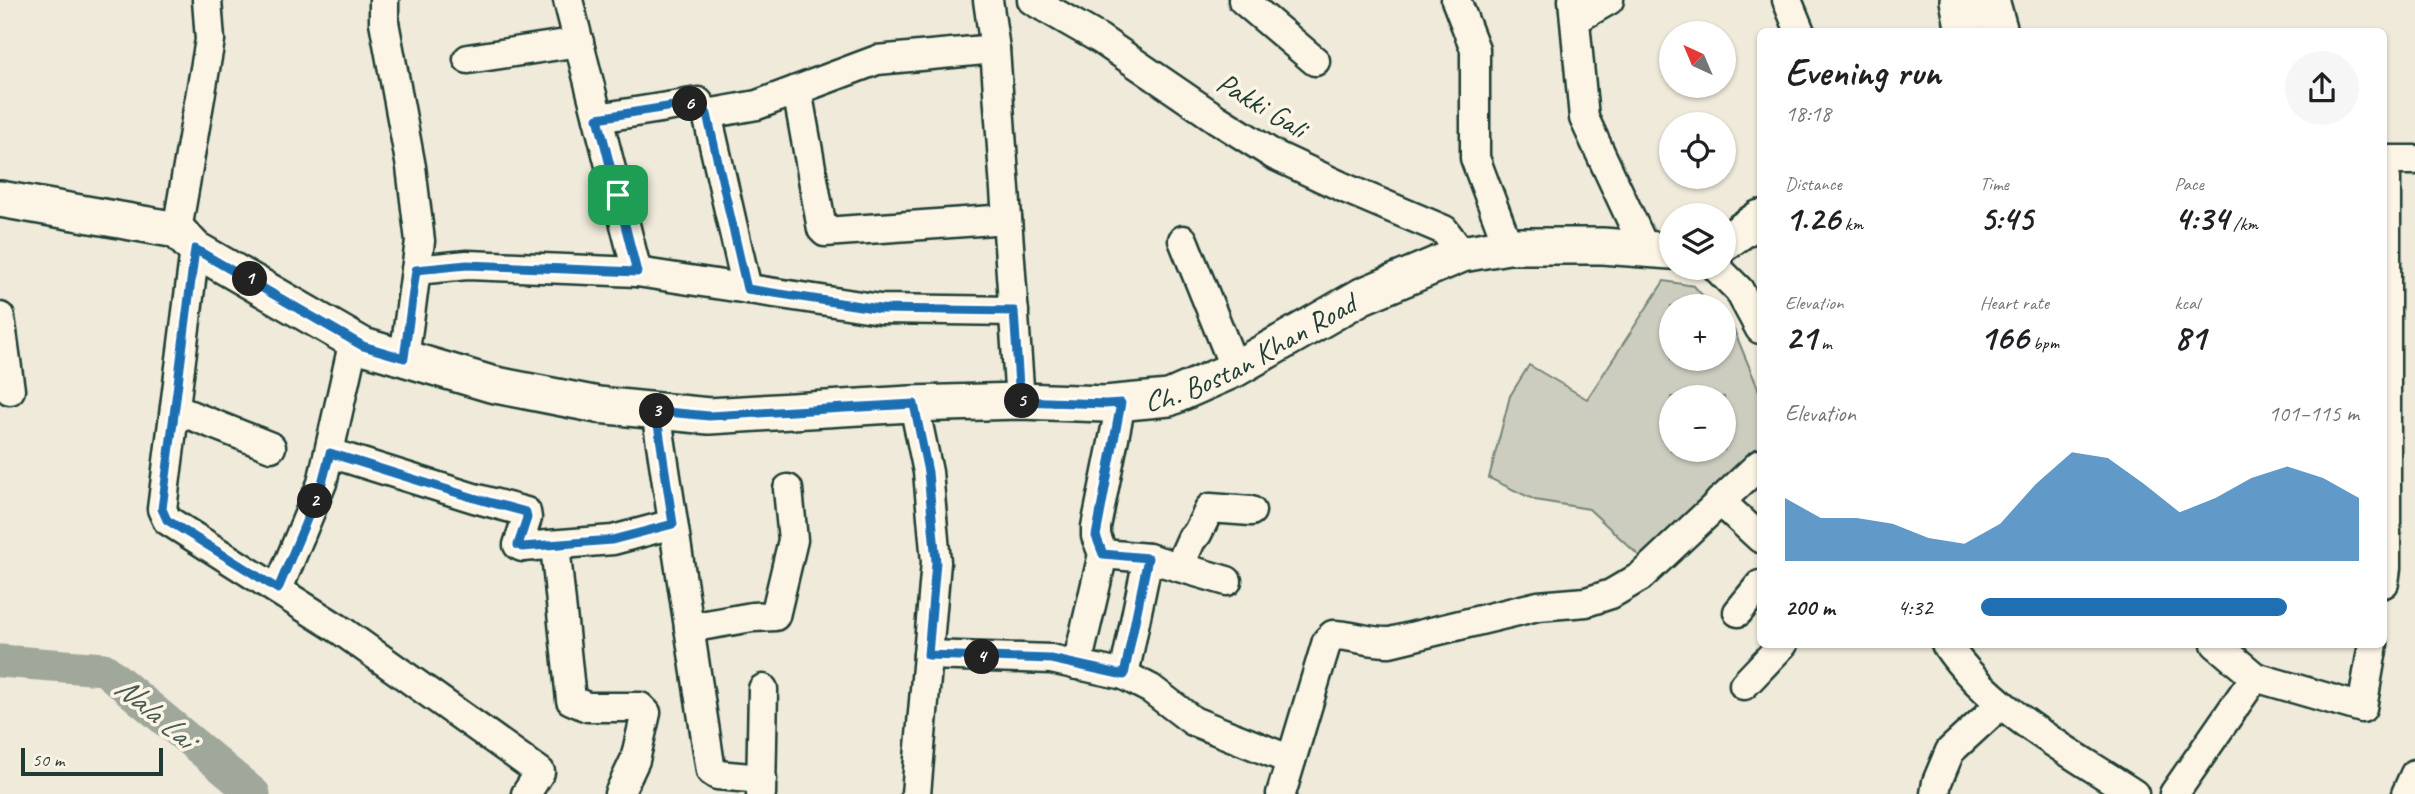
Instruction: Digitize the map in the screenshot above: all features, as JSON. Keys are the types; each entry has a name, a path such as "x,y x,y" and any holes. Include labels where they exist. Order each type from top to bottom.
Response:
{"main road":[{"path":"1958,0 1963,28"},
{"path":"1991,0 1999,28"},
{"name":"Ch. Bostan Khan Road","path":"0,199 186,239 363,346 491,384 598,405 709,416 914,404 1020,401 1105,404 1169,398 1236,369 1362,296 1462,254 1508,246 1658,249"},
{"path":"1736,235 1757,220"}],"street":[{"path":"207,0 209,40 186,239 174,409 162,509 167,520 342,631 540,772 526,794"},
{"path":"384,0 384,22 411,167 419,241 404,358"},
{"path":"568,0 637,272"},
{"path":"988,0 995,49 1020,401"},
{"path":"1243,0 1315,61"},
{"path":"1456,0 1475,49 1475,158 1508,246"},
{"path":"1609,0 1574,9 1584,118 1658,249"},
{"path":"1787,0 1798,28"},
{"name":"Pakki Gali","path":"1039,1 1274,155 1444,230 1462,254"},
{"path":"468,59 579,42"},
{"path":"707,114 757,105 877,60 995,49"},
{"path":"797,90 822,229 825,232 1007,219"},
{"path":"598,118 698,102 707,114 747,289"},
{"path":"2387,172 2415,160"},
{"path":"2387,174 2415,179"},
{"path":"1183,240 1236,369"},
{"path":"416,270 467,265 637,272 880,309 1014,311"},
{"path":"1730,280 1740,289 1757,323"},
{"path":"0,317 10,390"},
{"path":"278,589 322,483 354,340"},
{"path":"1077,665 1103,554 1096,536 1096,527 1121,403"},
{"path":"914,404 928,472 936,562 916,794"},
{"path":"174,409 271,447"},
{"path":"656,411 711,771 716,775 761,787 763,689"},
{"path":"330,453 526,512 527,518 518,545 522,547 612,540 673,524"},
{"path":"1281,794 1327,641 1333,635 1346,635 1374,643 1390,642 1538,606 1586,602 1611,594 1640,577 1670,552 1720,500 1757,467"},
{"path":"689,628 752,617 775,616 793,540 788,489"},
{"path":"1720,500 1757,535"},
{"path":"1179,567 1210,508 1251,511"},
{"path":"555,545 571,699 587,707 640,707 646,713 635,760 619,794"},
{"path":"1103,554 1148,558 1227,580"},
{"path":"1124,675 1148,558"},
{"path":"1738,612 1757,589"},
{"path":"1744,685 1779,648"},
{"path":"1949,648 2000,705 2134,794"},
{"path":"2221,648 2255,677 2362,708 2372,648"},
{"path":"928,655 1051,659 1124,675 1151,689 1193,721 1292,760"},
{"path":"2174,794 2255,677"},
{"path":"1936,794 1937,782 1950,751 2000,705"},
{"path":"2406,794 2415,774"}],"shaded area":[{"path":"1664,281 1694,286 1701,294 1659,294 1659,371 1736,371 1736,335 1757,386 1757,453 1648,564 1589,509 1535,500 1489,478 1510,396 1529,365 1587,399"}],"waterway":[{"name":"Nala Lai","path":"0,661 104,669 254,794"}],"route":[{"path":"698,102 707,114 747,289 880,309 1014,311 1020,401 1121,403 1096,536 1103,554 1148,558 1124,675 1051,659 928,655 936,562 928,472 914,404 709,416 656,411 673,524 612,540 522,547 518,545 527,518 526,512 330,453 322,483 278,589 167,520 162,509 195,249 363,346 404,358 416,270 467,265 637,272 618,195 598,118 698,102"}]}
